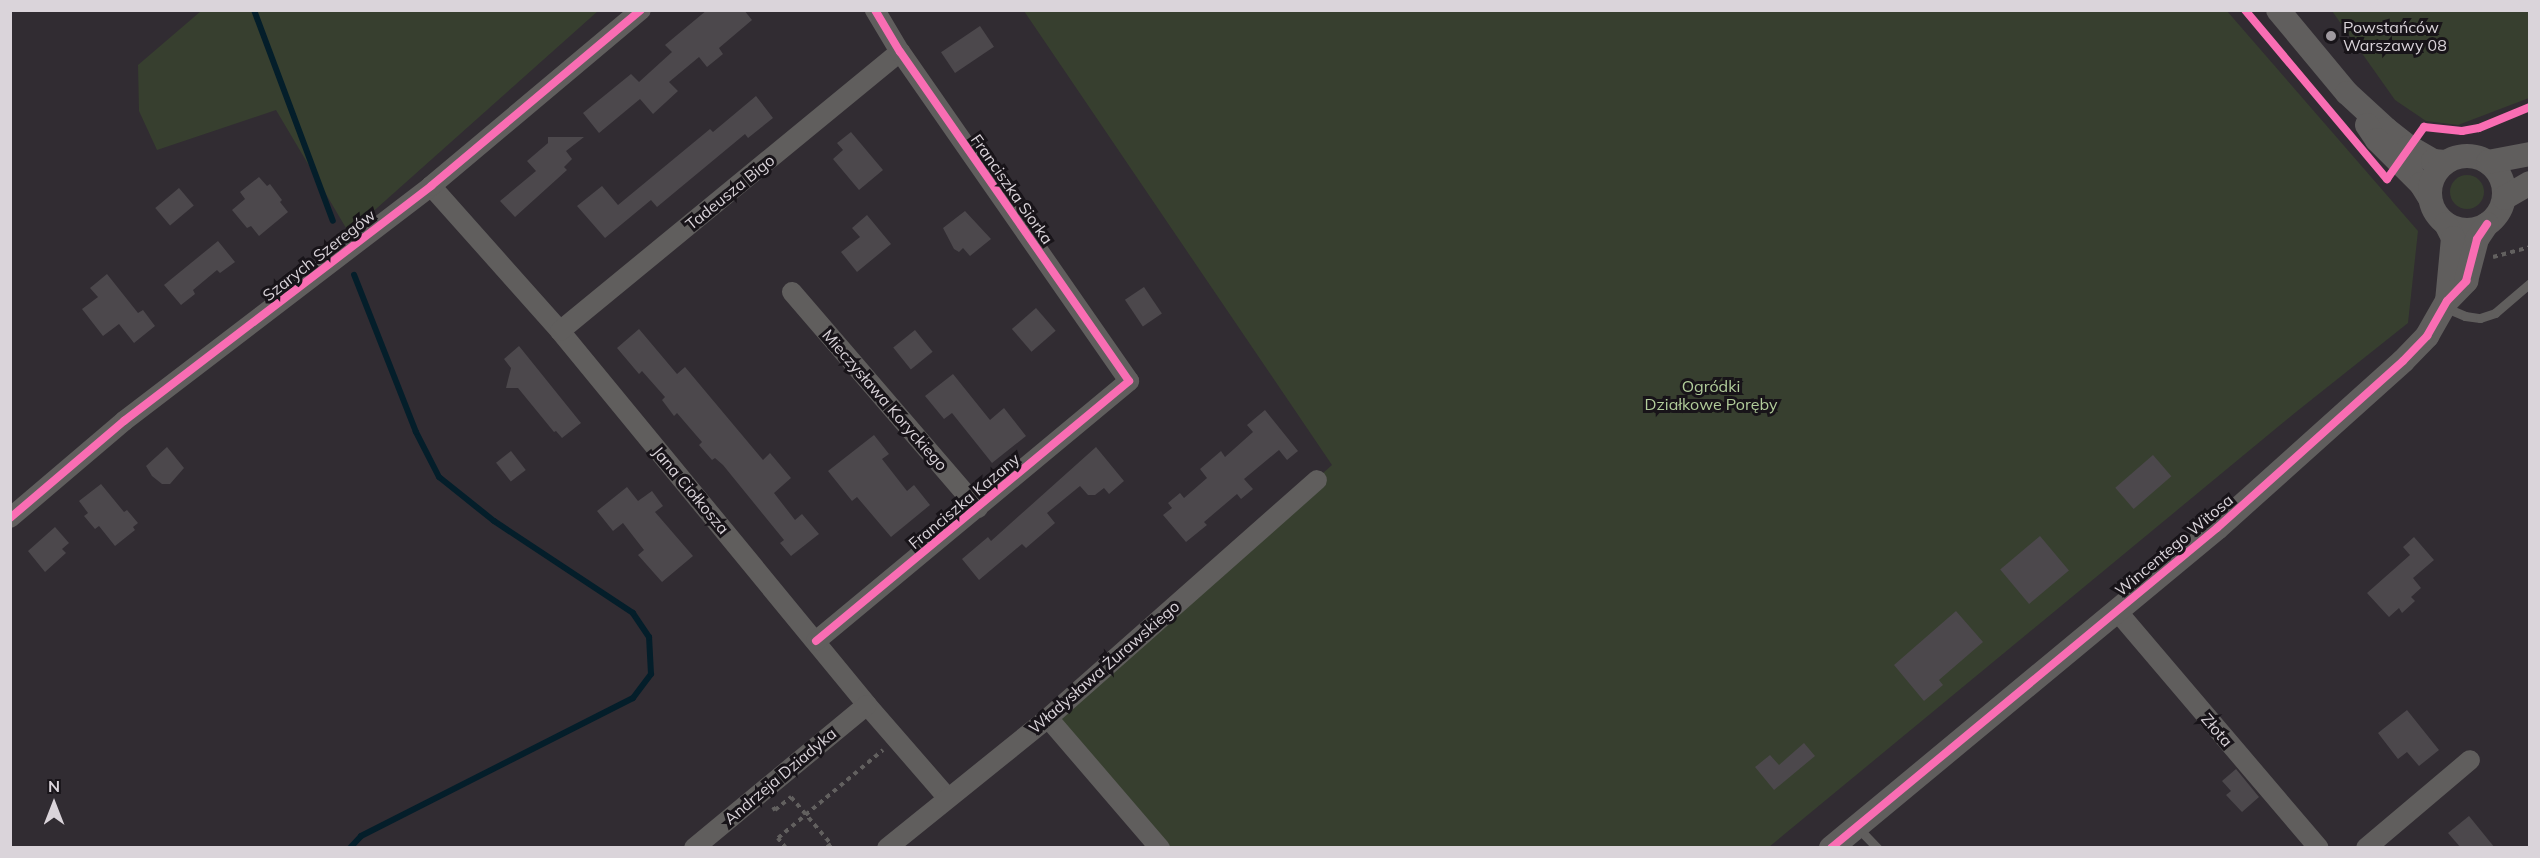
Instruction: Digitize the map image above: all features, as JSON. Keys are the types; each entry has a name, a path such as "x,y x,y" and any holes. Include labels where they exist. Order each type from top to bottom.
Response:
{"street":[{"name":"Szarych Szeregów","path":"10,518 124,421 431,186 641,10"},
{"name":"Franciszka Siorka","path":"875,10 900,52 1129,381"},
{"path":"2278,10 2347,93 2377,140 2421,184 2438,217 2446,224 2467,230 2487,224 2495,217 2504,198 2501,177 2488,162 2468,155 2445,162 2433,161 2409,147 2347,93"},
{"name":"Tadeusza Bigo","path":"560,331 900,52"},
{"path":"2488,162 2529,154"},
{"path":"2429,196 2434,175 2445,162"},
{"path":"2504,198 2529,183"},
{"name":"Jana Ciołkosza","path":"431,186 560,331 867,705 947,797"},
{"name":"Wincentego Witosa","path":"2446,224 2453,238 2446,304"},
{"name":"Wincentego Witosa","path":"1831,848 2217,528 2403,361 2427,336 2446,304 2466,281 2477,239 2487,224"},
{"name":"Mieczysława Koryckiego","path":"792,292 978,508"},
{"name":"Franciszka Kazany","path":"816,641 1129,381"},
{"name":"Władysława Żurawskiego","path":"886,848 1048,718 1317,480"},
{"name":"Złota","path":"2117,611 2319,848"},
{"name":"Andrzeja Dziadyka","path":"694,848 867,705"},
{"path":"1048,718 1160,848"},
{"path":"2366,848 2470,760"}],"lane":[{"path":"2446,304 2465,316 2480,318 2495,313 2529,283"},
{"path":"1857,826 1877,848"}],"path":[{"path":"786,848 778,838 897,738"},
{"path":"760,793 775,810 791,797 831,844 826,848"}],"green space":[{"path":"201,11 598,11 349,233 276,110 157,150 139,111 138,65"},
{"name":"Ogródki Działkowe Poręby","path":"1024,11 2227,11 2418,231 2408,323 2296,412 1769,847 1160,847 1048,718 1332,465"},
{"path":"2332,11 2529,11 2529,98 2458,125 2426,121 2395,100"},
{"path":"2467,175 2479,180 2484,192 2479,204 2467,209 2455,204 2450,192 2455,180"}],"building":[{"path":"707,10 744,10 752,20 719,48 723,54 707,67 699,57 669,82 678,91 653,114 640,99 599,133 583,113 631,74 639,82 672,52 665,45"},
{"path":"980,26 994,47 955,73 941,52"},
{"path":"756,96 773,118 748,138 745,134 657,207 651,200 605,238 577,206 602,186 618,205 710,129 713,132"},
{"path":"851,132 883,170 859,190 833,159 843,150 837,143"},
{"path":"548,137 584,137 566,151 572,159 564,167 567,170 515,217 500,201 536,171 527,161 548,143"},
{"path":"259,177 267,186 270,184 288,212 259,236 251,226 247,228 232,210 245,199 240,192"},
{"path":"179,188 194,206 170,226 155,208"},
{"path":"965,211 991,239 970,256 963,248 959,252 954,249 943,228"},
{"path":"867,215 891,244 857,272 841,252 860,237 852,228"},
{"path":"218,241 235,262 220,273 217,270 193,290 195,294 181,305 164,285"},
{"path":"107,274 138,313 143,310 155,326 134,343 119,324 103,336 82,309 98,297 90,288"},
{"path":"1144,287 1162,314 1143,326 1125,300"},
{"path":"1036,308 1056,331 1032,352 1012,329"},
{"path":"639,329 677,374 685,367 763,460 770,453 791,478 774,493 795,520 802,514 819,534 791,556 780,543 784,540 723,465 715,458 712,460 699,445 702,442 677,413 674,416 662,400 665,397 642,371 639,374 617,348"},
{"path":"915,330 933,352 911,369 893,348"},
{"path":"519,346 581,423 562,438 556,431 554,432 518,388 506,388 511,368 504,359"},
{"path":"953,374 990,420 1004,408 1026,436 992,463 952,413 944,419 925,396"},
{"path":"1265,410 1298,451 1287,460 1279,450 1244,479 1253,489 1241,499 1237,494 1204,522 1207,525 1186,542 1163,515 1172,508 1168,503 1180,493 1184,498 1207,478 1200,469 1221,451 1225,457 1253,432 1247,425"},
{"path":"874,435 889,454 882,459 907,491 914,485 930,505 891,537 857,497 852,501 828,471"},
{"path":"167,447 184,468 170,484 162,484 152,476 146,466"},
{"path":"1096,447 1124,481 1109,494 1104,488 1095,495 1088,495 1080,486 1047,513 1055,523 1026,548 1022,544 979,580 962,559 988,537 991,541"},
{"path":"511,451 526,470 511,482 496,463"},
{"path":"2153,455 2171,476 2134,509 2115,488"},
{"path":"101,484 124,512 127,510 138,523 133,527 135,530 115,546 99,526 95,529 84,516 88,513 79,501"},
{"path":"627,487 638,501 652,491 663,506 655,512 693,556 662,582 638,555 644,550 623,523 613,531 597,511"},
{"path":"55,527 69,543 62,549 66,553 45,572 28,551"},
{"path":"2040,536 2069,570 2029,604 2000,569"},
{"path":"2414,537 2434,560 2413,578 2421,588 2411,597 2415,601 2402,613 2399,608 2389,617 2367,593 2410,555 2403,547"},
{"path":"1956,611 1983,642 1939,680 1943,685 1924,701 1894,665"},
{"path":"2407,710 2439,750 2419,766 2407,752 2398,759 2378,733"},
{"path":"1804,743 1815,756 1774,790 1755,767 1770,755 1779,765"},
{"path":"2236,769 2259,797 2242,812 2226,795 2231,791 2222,781"},
{"path":"2469,816 2495,848 2461,848 2448,833"}],"waterway":[{"path":"254,10 333,221"},
{"path":"350,848 361,836 633,698 651,674 649,637 633,613 494,521 439,477 416,432 354,275"}],"cycle path":[{"path":"10,518 124,421 431,186 641,10"},
{"path":"816,641 1129,381 900,52 875,10"},
{"path":"2245,10 2387,179 2424,127 2462,131 2479,128 2530,107"},
{"path":"1831,848 2217,528 2403,361 2427,336 2447,301 2466,281 2477,239 2487,224"}],"place":[{"name":"Powstańców Warszawy 08","path":"2331,36"}]}
